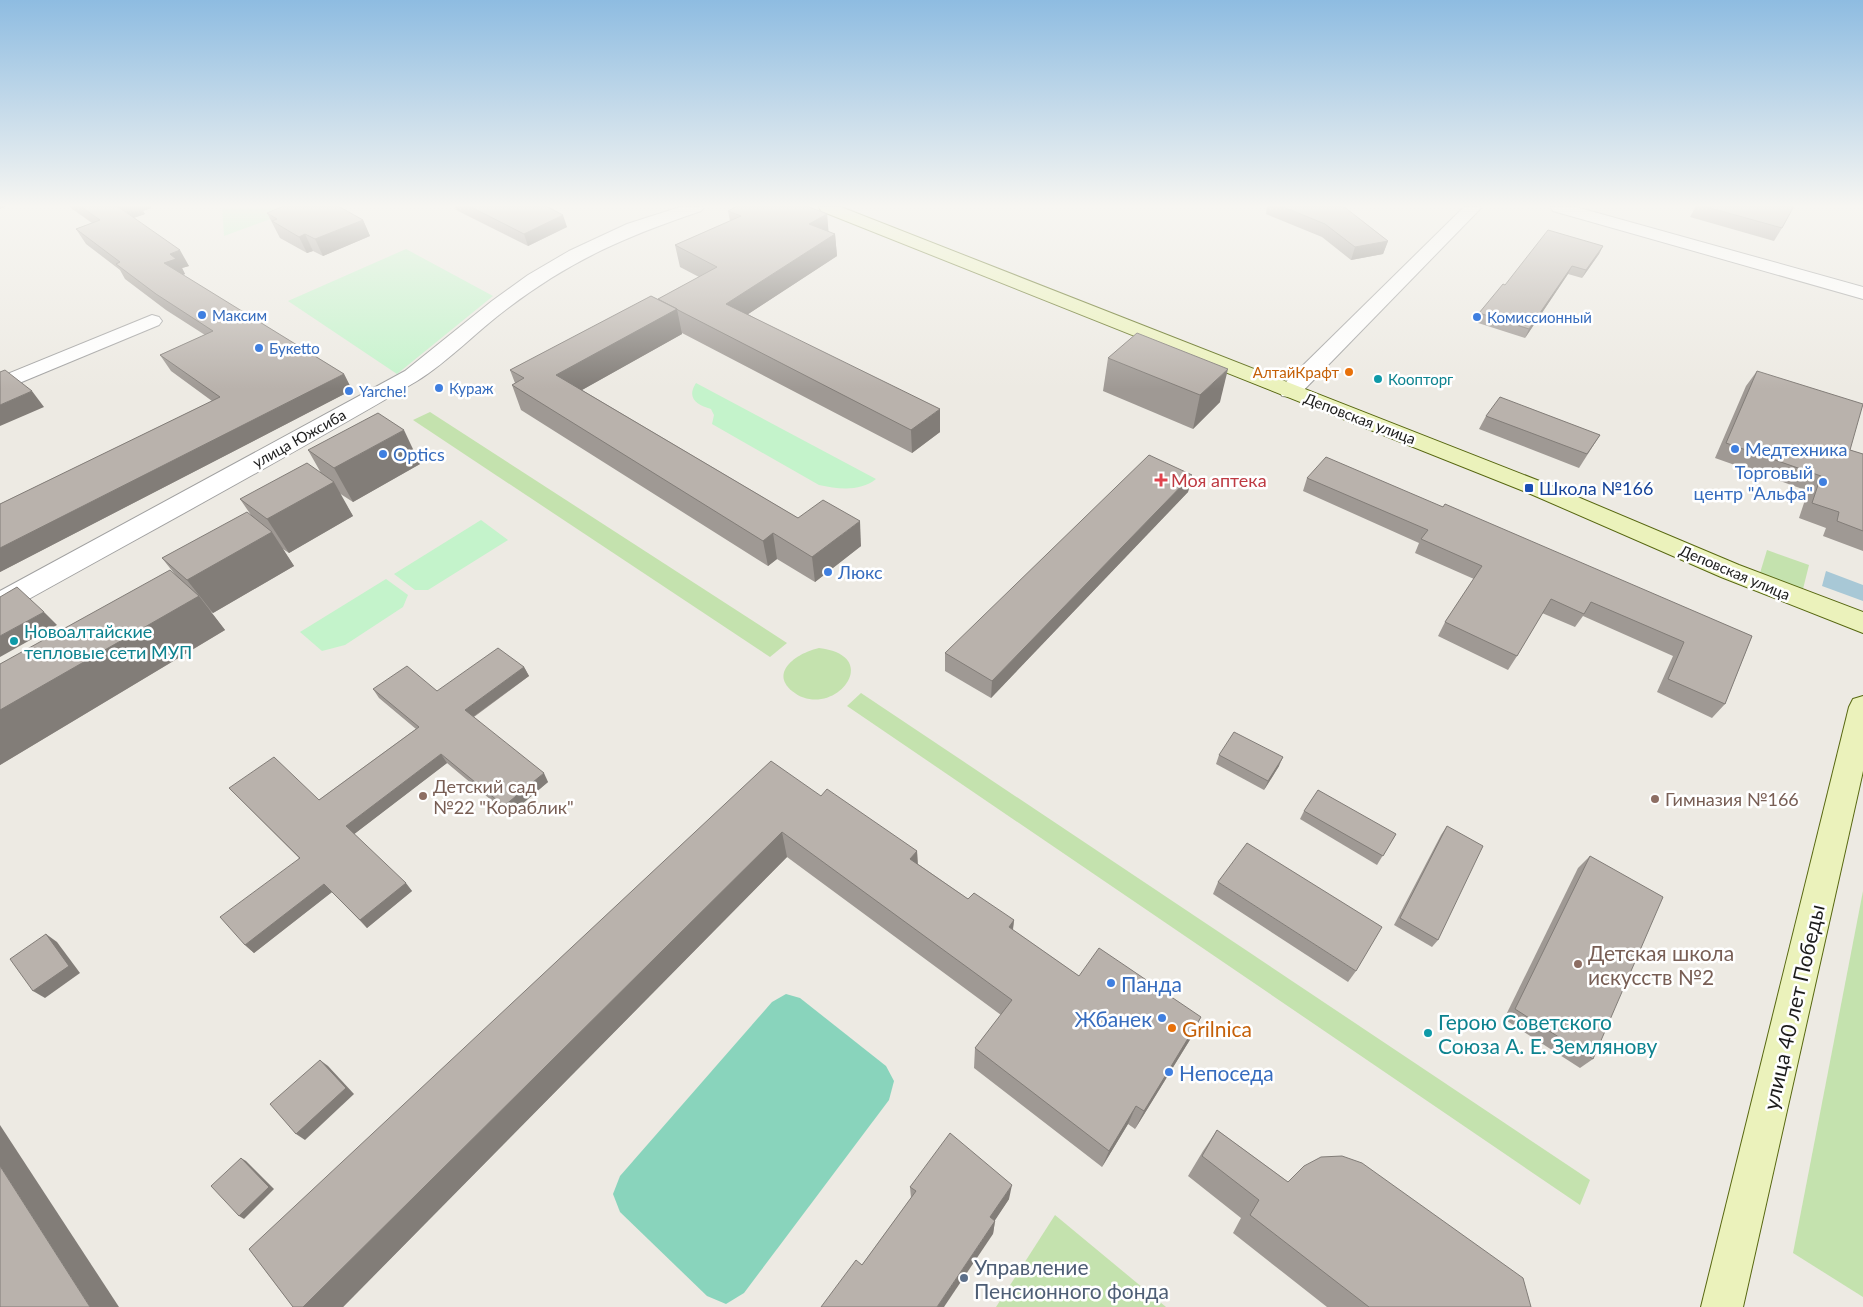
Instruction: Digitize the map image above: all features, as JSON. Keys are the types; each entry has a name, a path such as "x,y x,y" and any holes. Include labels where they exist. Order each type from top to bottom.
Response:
{"street":[{"name":"улица Южсиба","path":"0,603 412,375 499,305 535,278 552,268"},
{"name":"Деповская улица","path":"983,268 1534,487 1730,571 1863,623"},
{"path":"1290,391 1412,268"},
{"path":"1776,268 1863,293"},
{"path":"0,385 152,321"},
{"name":"улица 40 лет Победы","path":"1722,1307 1863,707"}],"green space":[{"path":"363,268 441,268 493,296 397,374 288,301"},
{"path":"696,383 876,479 856,488 834,488 819,485 712,424 714,415 711,409 694,400 692,393"},
{"path":"430,412 787,643 770,657 413,420"},
{"path":"481,520 508,540 428,590 415,590 394,574"},
{"path":"1767,550 1809,565 1803,589 1760,573"},
{"path":"386,579 408,595 403,607 345,645 322,651 300,632"},
{"path":"819,648 839,653 849,663 851,674 846,684 836,694 822,699 807,699 792,691 785,684 783,676 789,664 796,658"},
{"path":"861,693 1590,1180 1580,1205 847,706"},
{"path":"1863,891 1863,1297 1793,1253"},
{"path":"786,994 800,998 886,1066 894,1081 889,1100 744,1293 726,1304 707,1296 620,1212 613,1194 620,1176 772,1002"},
{"path":"1055,1215 1166,1307 996,1307"}],"water":[{"path":"1826,571 1863,585 1863,601 1822,586"}],"building":[{"path":"121,268 172,268 344,374 0,548 0,504 220,397 160,355 213,331 156,294"},
{"path":"715,268 782,268 726,304 940,409 911,430 658,299"},
{"path":"1518,268 1571,268 1529,329 1479,313 1503,284 1505,285"},
{"path":"651,296 677,309 556,375 798,518 823,500 860,521 812,557 773,533 763,541 512,385 524,378 510,370"},
{"path":"1137,333 1228,369 1200,395 1108,358"},
{"path":"5,370 32,391 0,405 0,372"},
{"path":"1757,371 1863,404 1850,450 1863,454 1863,531 1837,521 1839,512 1812,503 1821,476 1726,443"},
{"path":"1500,397 1600,435 1587,454 1486,416"},
{"path":"378,413 404,430 334,468 308,450"},
{"path":"1149,455 1192,475 992,681 945,653"},
{"path":"1326,457 1443,507 1445,504 1752,636 1725,704 1668,679 1684,642 1591,602 1584,614 1551,599 1517,656 1445,622 1482,566 1421,539 1428,530 1307,478"},
{"path":"307,463 334,482 267,519 240,499"},
{"path":"247,512 272,532 187,580 162,558"},
{"path":"170,570 199,596 0,710 0,664"},
{"path":"17,587 44,612 0,636 0,597"},
{"path":"498,648 524,667 465,710 544,773 504,806 441,754 346,826 406,883 360,920 324,884 245,945 220,917 300,858 229,788 274,757 319,800 419,727 373,689 407,666 437,691"},
{"path":"1234,732 1283,757 1268,781 1219,755"},
{"path":"771,761 821,796 827,789 917,851 910,859 968,899 974,893 1014,920 1009,927 1079,976 1099,948 1201,1017 1144,1111 1136,1106 1109,1151 975,1048 1012,1000 782,832 303,1307 293,1307 249,1249"},
{"path":"1318,790 1396,834 1383,856 1304,811"},
{"path":"1447,826 1483,846 1438,940 1400,918"},
{"path":"1247,843 1382,927 1356,971 1218,882"},
{"name":"Детская школа искусств №2","path":"1590,856 1663,897 1593,1059 1515,1009"},
{"path":"46,934 69,966 33,991 10,959"},
{"path":"320,1060 346,1088 296,1134 270,1104"},
{"path":"1217,1130 1288,1182 1304,1166 1321,1157 1342,1156 1362,1163 1523,1278 1531,1307 1369,1307 1250,1215 1259,1200 1202,1156"},
{"path":"950,1133 1012,1185 990,1217 995,1221 937,1307 821,1307 856,1260 862,1265 916,1191 910,1187"},
{"path":"241,1158 269,1187 239,1216 211,1186"},
{"path":"0,1166 90,1307 0,1307"}],"place":[{"name":"Максим","path":"202,315"},
{"name":"Комиссионный","path":"1477,317"},
{"name":"Букеttо","path":"259,348"},
{"name":"АлтайКрафт","path":"1349,372"},
{"name":"Коопторг","path":"1378,379"},
{"name":"Кураж","path":"439,388"},
{"name":"Yarche!","path":"349,391"},
{"name":"Медтехника","path":"1735,449"},
{"name":"Optics","path":"383,454"},
{"name":"Моя аптека","path":"1161,480"},
{"name":"Торговый центр \"Альфа\"","path":"1823,482"},
{"name":"Школа №166","path":"1529,488"},
{"name":"Люкс","path":"828,572"},
{"name":"Новоалтайские тепловые сети МУП","path":"14,641"},
{"name":"Детский сад №22 \"Кораблик\"","path":"423,796"},
{"name":"Гимназия №166","path":"1655,799"},
{"name":"Детская школа искусств №2","path":"1578,964"},
{"name":"Панда","path":"1111,983"},
{"name":"Жбанек","path":"1162,1018"},
{"name":"Grilnica","path":"1172,1028"},
{"name":"Герою Советского Союза А. Е. Землянову","path":"1428,1033"},
{"name":"Непоседа","path":"1169,1072"},
{"name":"Управление Пенсионного фонда","path":"964,1278"}]}
